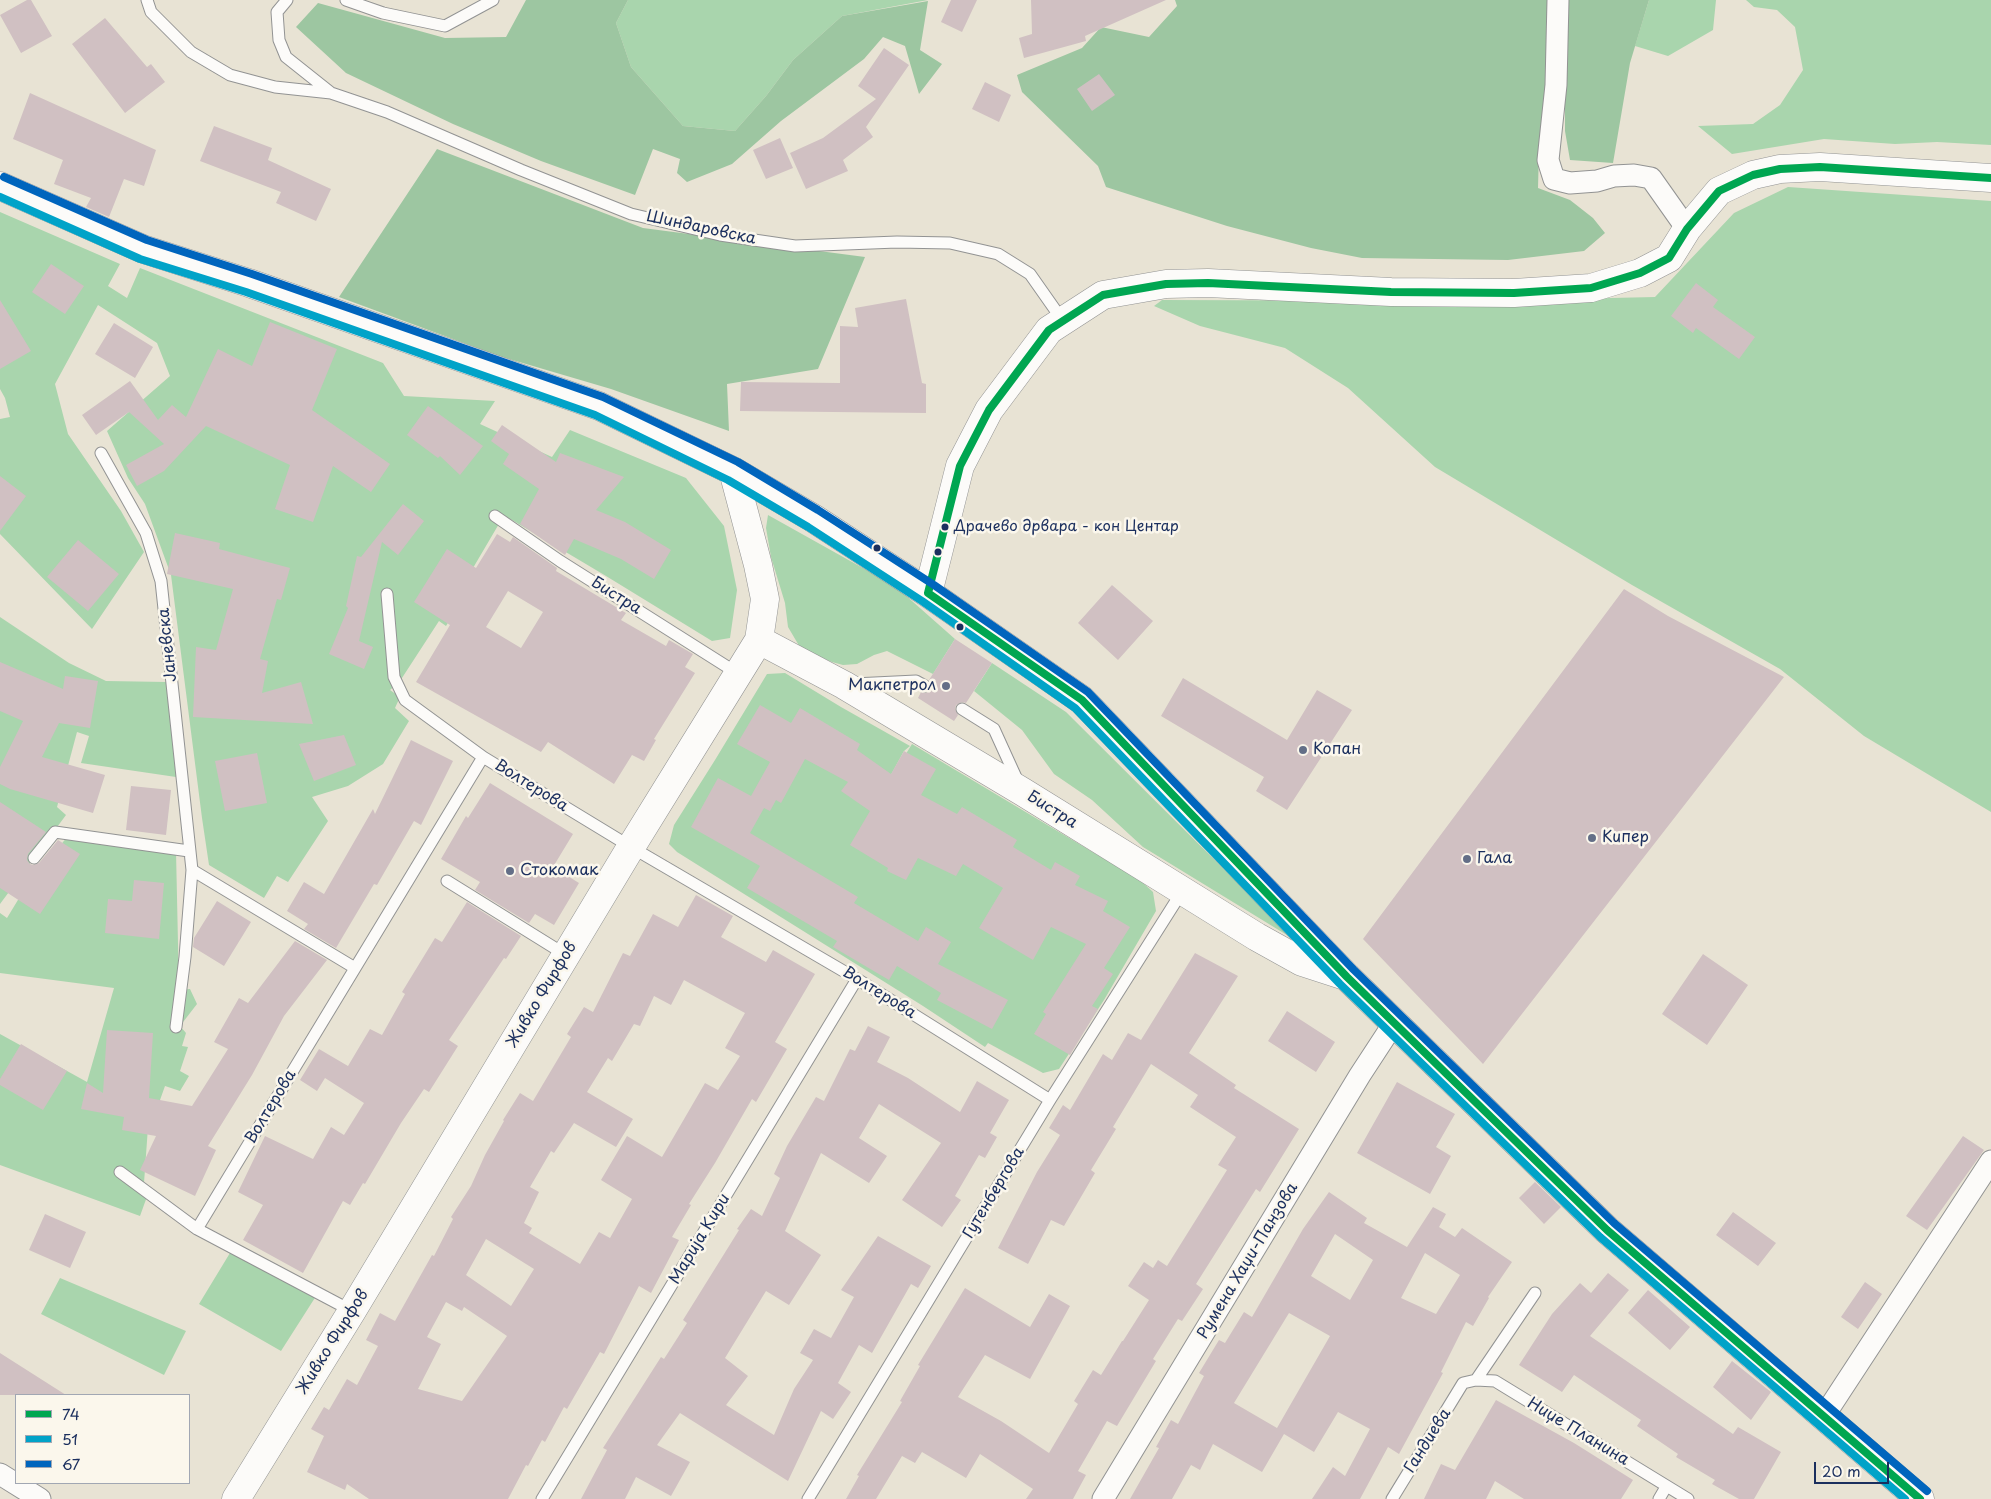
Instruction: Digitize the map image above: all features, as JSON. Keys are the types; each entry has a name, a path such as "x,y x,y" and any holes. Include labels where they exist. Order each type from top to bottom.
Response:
{"street":[{"path":"1558,0 1556,85 1548,160 1554,179 1570,182 1597,181 1614,176 1634,175 1652,178 1687,229"},
{"path":"928,593 960,466 989,410 1049,330 1103,295 1166,284 1208,283 1391,292 1514,292 1591,288 1640,273 1669,258 1687,229 1719,191 1754,175 1780,169 1820,167 1991,178"},
{"path":"0,186 143,249 249,283 599,406 733,471 813,518 928,593 1082,700 1347,977 1607,1230 1920,1499"},
{"name":"Живко Фирфов","path":"236,1499 352,1311 630,848 759,640 764,599 758,565 733,471"},
{"name":"Бистра","path":"759,640 844,685 1023,792 1258,937 1302,962 1347,977"},
{"name":"Румена Хаџи-Панзова","path":"1103,1499 1360,1075 1394,1023"},
{"path":"1824,1416 1991,1161"},
{"path":"0,1474 15,1483"},
{"path":"16,1484 40,1499"}],"lane":[{"name":"Шиндаровска","path":"147,0 151,12 191,52 230,74 275,87 331,93 387,112 521,170 631,214 720,235 795,246 897,242 950,243 998,254 1030,274 1063,321"},
{"name":"Шиндаровска","path":"287,0 277,12 279,40 286,57 331,93"},
{"path":"346,0 383,13 445,26 493,0"},
{"name":"Јаневска","path":"101,453 146,533 161,581 188,851 192,870 185,957 176,1027"},
{"name":"Бистра","path":"495,516 560,561 737,673"},
{"path":"387,594 394,677 405,700 484,757"},
{"path":"844,685 916,681 925,686"},
{"path":"962,709 994,729 1023,792"},
{"name":"Волтерова","path":"197,1229 484,757 630,848 857,979 1050,1100"},
{"path":"34,858 55,832 188,851"},
{"path":"192,870 355,968"},
{"path":"448,881 566,955"},
{"name":"Гутенбергова","path":"808,1499 1050,1100 1183,890"},
{"name":"Марија Кири","path":"542,1499 857,979"},
{"path":"120,1172 197,1229 352,1311"},
{"path":"1476,1380 1535,1293"},
{"name":"Ниџе Планина","path":"1464,1383 1476,1380 1495,1381 1688,1499"},
{"name":"Гандиева","path":"1392,1499 1464,1383"},
{"path":"1659,1499 1666,1486"}],"green space":[{"path":"526,0 628,0 616,23 631,67 683,126 735,131 766,96 793,60 842,16 928,1 920,50 942,64 919,94 905,46 883,37 864,59 781,121 732,164 687,182 677,173 680,159 653,149 635,195 541,161 453,124 346,73 296,27 318,3 445,38 506,37"},
{"path":"628,0 928,0 842,16 793,60 766,96 735,131 683,126 631,67 616,23"},
{"path":"1175,0 1649,0 1630,63 1613,163 1570,160 1565,131 1565,87 1539,150 1538,188 1570,200 1593,218 1605,233 1584,251 1508,260 1362,258 1311,248 1227,226 1106,187 1098,166 1022,92 1017,75 1082,48 1101,27 1149,37 1177,6"},
{"path":"1649,0 1716,0 1713,30 1668,56 1635,46"},
{"path":"1746,0 1991,0 1991,145 1937,142 1895,144 1824,139 1732,154 1698,126 1753,124 1780,105 1803,70 1795,27 1777,10 1754,7"},
{"path":"437,149 643,228 865,257 818,369 727,384 729,431 611,389 499,356 339,297"},
{"path":"1788,187 1991,201 1991,812 1864,736 1780,669 1632,585 1435,467 1348,388 1285,348 1200,326 1154,306 1162,300 1478,301 1655,297 1734,213"},
{"path":"0,212 120,264 108,286 127,298 140,268 383,363 404,396 495,401 480,424 552,457 570,430 686,478 724,526 737,590 730,638 712,641 512,520 503,517 473,568 479,572 446,626 439,621 400,681 390,690 400,697 395,708 409,721 383,764 348,786 312,797 328,821 288,882 277,876 264,898 209,865 171,575 145,504 128,478 107,431 170,376 157,343 98,305 55,384 68,434 121,511 144,552 92,629 0,534 0,419 10,417 5,398 0,389"},
{"path":"768,515 895,586 955,639 933,674 887,651 857,664 843,665 801,649 788,627 785,603 771,557 766,528"},
{"path":"0,617 69,663 106,681 167,682 176,777 81,763 89,736 77,732 57,807 66,815 0,904"},
{"path":"992,663 1066,712 1295,940 1143,847 1092,800 1054,774 1022,730 974,691"},
{"path":"785,673 910,746 904,751 875,804 912,744 1141,881 1153,892 1156,911 1104,1000 1059,1069 1043,1073 988,1043 985,1047 677,852 669,844 674,825 767,674"},
{"path":"72,831 176,851 179,990 190,989 197,1004 180,1026 186,1033 182,1046 188,1047 180,1071 189,1076 180,1091 165,1086 160,1100 149,1113 144,1183 149,1191 140,1216 0,1165 0,1034 87,1082 114,988 0,973 0,913 7,918 24,890"},
{"path":"233,1248 318,1293 281,1351 199,1304"},
{"path":"60,1278 186,1331 164,1375 41,1314"}],"building":[{"path":"27,0 31,0 52,36 21,53 0,15"},
{"path":"951,0 977,0 962,32 941,22"},
{"path":"1031,0 1166,0 1085,36 1086,41 1024,58 1019,38 1032,34"},
{"path":"105,18 147,67 151,64 165,82 125,113 72,44"},
{"path":"884,48 909,65 866,127 873,137 843,160 848,171 806,189 790,153 823,138 876,99 858,86"},
{"path":"1099,74 1115,95 1092,111 1077,89"},
{"path":"985,82 1011,95 999,122 972,109"},
{"path":"30,93 156,150 144,186 124,179 109,217 86,207 91,198 54,184 63,160 13,139"},
{"path":"214,126 272,148 268,160 331,189 316,221 276,203 281,192 200,161"},
{"path":"780,138 793,168 766,179 753,150"},
{"path":"51,264 84,286 65,314 32,292"},
{"path":"1696,283 1718,300 1713,307 1755,337 1739,359 1696,328 1693,333 1671,316"},
{"path":"906,299 922,383 926,384 926,413 740,411 741,382 840,383 840,326 858,327 855,308"},
{"path":"0,300 31,351 0,369"},
{"path":"270,322 337,349 312,410 390,464 371,492 333,466 313,522 275,509 290,465 206,426 164,471 137,486 126,465 164,444 129,412 96,435 82,415 130,381 158,420 172,405 186,417 218,349 252,366"},
{"path":"114,323 153,347 135,378 95,354"},
{"path":"428,406 483,446 460,475 440,456 438,458 407,435"},
{"path":"502,425 556,462 560,453 624,477 596,510 625,522 671,550 654,579 621,559 574,539 565,555 520,524 539,489 503,464 509,454 491,441"},
{"path":"0,476 26,496 0,531"},
{"path":"403,504 424,521 398,555 382,542 359,641 373,647 364,669 329,654 348,608 346,606 357,556 361,557"},
{"path":"175,533 220,543 219,549 290,568 281,600 277,599 260,659 268,661 262,693 301,682 313,724 193,717 196,647 216,650 233,589 167,574"},
{"path":"497,534 510,542 513,537 557,568 556,571 626,613 621,620 666,646 669,640 693,654 685,667 695,673 654,739 656,740 644,761 632,755 614,784 548,742 541,752 416,682 450,625 414,602 447,549 476,568","holes":["508,591 543,612 521,648 486,627"]},
{"path":"78,540 119,574 88,611 47,577"},
{"path":"1112,585 1153,621 1118,660 1078,623"},
{"name":"Кипер","path":"1624,589 1668,616 1784,677 1483,1064 1363,939"},
{"path":"955,639 992,663 966,703 962,702 956,705 955,709 958,715 954,721 918,698 921,692 926,693 931,690 932,685 929,680"},
{"path":"0,662 63,689 65,676 98,681 90,728 59,723 42,757 105,775 93,813 10,789 0,784 0,767 23,721 0,711"},
{"path":"1183,678 1287,740 1317,690 1352,710 1287,810 1256,791 1264,777 1161,716"},
{"path":"760,705 791,723 800,708 860,744 857,750 891,774 904,751 936,769 921,795 957,814 962,807 1017,840 1013,847 1051,870 1055,862 1080,876 1075,885 1108,901 1103,911 1130,927 1104,968 1113,974 1092,1006 1098,1009 1070,1055 1034,1034 1046,1014 1043,1012 1086,944 1051,927 1033,960 979,928 1003,888 963,864 956,876 918,858 906,880 887,871 888,868 850,845 870,811 841,791 848,782 805,759 781,803 776,800 770,811 764,808 750,833 858,897 854,903 918,941 926,927 951,942 938,964 1008,1000 992,1029 937,1000 941,993 897,966 889,980 833,947 837,941 747,888 760,866 691,827 718,778 751,796 770,762 737,744"},
{"path":"344,735 356,765 314,781 299,744"},
{"path":"411,740 453,761 421,825 414,821 377,885 374,884 336,948 304,929 308,924 287,911 304,882 324,894 373,809 375,814"},
{"path":"257,753 267,803 225,811 215,761"},
{"path":"490,783 573,834 553,867 579,883 554,925 535,914 529,923 475,890 480,882 441,859 466,816 468,818"},
{"path":"131,786 171,790 166,835 126,830"},
{"path":"0,802 46,832 28,854 27,860 30,864 39,863 58,840 80,854 40,914 0,888"},
{"path":"134,880 164,883 159,939 105,933 108,899 132,901"},
{"path":"696,895 733,916 721,937 766,962 773,950 815,974 775,1042 787,1049 756,1102 752,1099 689,1204 691,1205 672,1237 679,1240 651,1293 639,1286 604,1354 600,1352 567,1409 564,1407 545,1442 542,1440 528,1466 526,1465 508,1499 369,1499 347,1484 345,1490 307,1472 324,1436 311,1429 324,1407 329,1410 347,1379 357,1385 378,1346 366,1340 380,1313 395,1321 432,1255 434,1256 453,1219 451,1217 471,1186 503,1120 520,1093 533,1101 571,1037 567,1034 584,1007 593,1012 623,953 630,956 653,914 678,927","holes":["684,980 745,1013 725,1048 740,1056 718,1090 705,1083 662,1157 627,1136 601,1180 632,1199 610,1238 599,1232 580,1264 529,1233 532,1228 524,1223 539,1192 530,1187 551,1151 554,1153 574,1123 616,1147 633,1119 587,1092 608,1058 612,1061 634,1024 640,1026 654,996 671,1005","486,1239 534,1269 511,1306 466,1275","446,1302 462,1311 464,1307 507,1336 462,1401 418,1389 441,1344 427,1337"]},
{"path":"217,901 251,922 224,966 193,947 194,938"},
{"path":"467,902 521,936 449,1040 458,1046 429,1092 424,1089 350,1205 343,1201 303,1273 243,1240 263,1205 238,1192 265,1136 313,1159 331,1127 344,1135 364,1103 325,1078 317,1091 300,1080 319,1049 348,1066 370,1029 382,1035 405,994 402,992 435,938 442,942"},
{"path":"295,941 327,960 284,1016 252,1075 208,1146 216,1150 195,1196 140,1170 156,1136 122,1130 124,1117 81,1109 87,1083 103,1093 107,1030 153,1033 149,1098 192,1106 228,1049 214,1042 239,998 248,1003"},
{"path":"1195,953 1238,976 1189,1053 1236,1085 1234,1088 1299,1129 1260,1192 1256,1189 1196,1284 1203,1289 1182,1321 1178,1319 1153,1359 1156,1361 1117,1426 1107,1421 1078,1471 1086,1475 1073,1499 1026,1499 1033,1489 980,1454 966,1478 922,1452 915,1463 902,1456 876,1499 846,1499 859,1476 857,1475 902,1402 900,1401 920,1366 918,1365 965,1288 1030,1327 1049,1294 1070,1306 1030,1379 985,1355 958,1397 1001,1421 1049,1453 1078,1404 1074,1401 1093,1370 1101,1375 1123,1341 1149,1300 1128,1286 1144,1262 1153,1268 1158,1260 1167,1266 1227,1170 1218,1165 1236,1137 1190,1107 1198,1095 1151,1064 1113,1127 1116,1129 1091,1170 1095,1173 1064,1226 1051,1220 1028,1264 998,1248 1037,1172 1060,1135 1049,1128 1063,1105 1070,1110 1103,1054 1112,1060 1128,1033 1141,1040"},
{"path":"1703,954 1748,985 1707,1045 1662,1014"},
{"path":"1287,1011 1335,1042 1316,1072 1268,1041"},
{"path":"868,1026 890,1037 877,1062 908,1078 960,1112 977,1081 1009,1100 990,1133 997,1137 985,1158 979,1155 955,1196 961,1200 942,1227 902,1200 941,1143 879,1104 859,1138 887,1156 869,1183 821,1153 785,1231 821,1255 789,1305 766,1291 725,1358 748,1376 726,1405 774,1435 794,1389 813,1360 800,1353 814,1329 831,1338 854,1297 841,1290 878,1236 931,1266 918,1288 911,1284 872,1353 859,1345 838,1383 851,1392 833,1419 821,1411 788,1481 680,1413 657,1445 690,1462 671,1496 636,1477 625,1499 581,1499 607,1450 603,1448 661,1357 664,1359 687,1323 683,1320 739,1230 737,1229 751,1209 762,1216 780,1178 774,1174 787,1146 816,1097 824,1101 850,1049 855,1051"},
{"path":"21,1044 67,1071 43,1110 0,1085 0,1079"},
{"path":"1397,1082 1455,1114 1436,1147 1451,1156 1430,1194 1357,1153"},
{"path":"1963,1136 1984,1150 1927,1230 1906,1216"},
{"path":"1535,1182 1561,1207 1544,1224 1519,1198"},
{"path":"1329,1192 1367,1218 1364,1223 1407,1247 1433,1207 1446,1214 1439,1227 1455,1237 1462,1228 1512,1262 1488,1297 1473,1326 1466,1322 1441,1372 1443,1373 1399,1454 1388,1447 1360,1499 1312,1499 1333,1467 1345,1476 1370,1429 1338,1412 1314,1452 1284,1434 1262,1472 1213,1444 1200,1470 1191,1465 1172,1499 1130,1499 1159,1448 1156,1447 1171,1420 1178,1424 1204,1376 1199,1373 1219,1340 1225,1343 1244,1312 1252,1317 1303,1229","holes":["1335,1234 1373,1260 1350,1300 1311,1276","1425,1253 1460,1275 1436,1314 1401,1298","1289,1313 1330,1336 1277,1428 1234,1403"]},
{"path":"1733,1212 1776,1243 1758,1266 1716,1235"},
{"path":"45,1214 86,1232 70,1268 29,1250"},
{"path":"1608,1273 1629,1290 1590,1336 1733,1434 1738,1427 1781,1452 1754,1499 1739,1499 1712,1484 1715,1480 1676,1457 1678,1454 1637,1426 1641,1420 1574,1375 1562,1392 1519,1365 1552,1314 1580,1283 1591,1293"},
{"path":"1865,1282 1882,1294 1858,1329 1841,1317"},
{"path":"1648,1290 1690,1327 1670,1350 1628,1313"},
{"path":"0,1353 64,1394 15,1394 0,1395"},
{"path":"1732,1361 1771,1392 1751,1420 1713,1387"},
{"path":"1496,1400 1574,1443 1633,1480 1621,1499 1524,1499 1495,1481 1486,1499 1424,1499 1441,1464 1455,1470"}],"transit line":[{"name":"74","path":"1920,1499 1607,1230 1347,977 1082,700 928,593 960,466 989,410 1049,330 1103,295 1166,284 1208,283 1391,292 1514,293 1591,288 1640,273 1669,258 1687,229 1719,191 1753,175 1780,169 1820,167 1991,178"},
{"name":"67","path":"4,177 147,240 252,274 603,397 738,462 818,510 934,585 1088,692 1354,970 1614,1223 1927,1491"},
{"name":"51","path":"0,197 140,259 246,292 595,415 728,480 808,527 922,601 1075,708 1340,984 1600,1237 1905,1499"}],"place":[{"name":"Драчево дрвара - кон Центар","path":"945,527"},
{"name":"Макпетрол","path":"946,686"},
{"name":"Копан","path":"1303,750"},
{"name":"Кипер","path":"1592,838"},
{"name":"Гала","path":"1467,859"},
{"name":"Стокомак","path":"510,871"}]}
